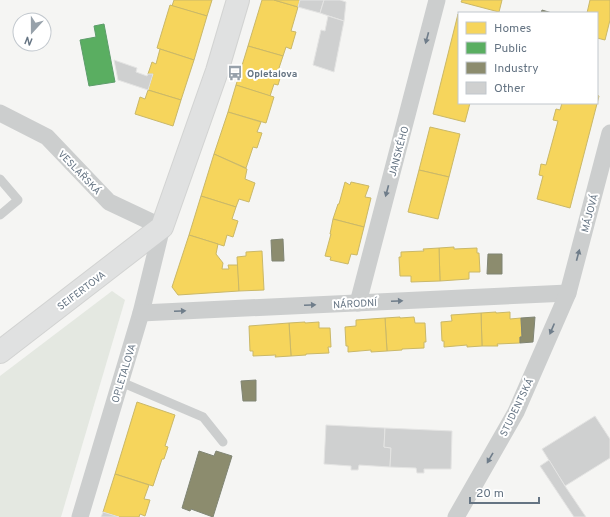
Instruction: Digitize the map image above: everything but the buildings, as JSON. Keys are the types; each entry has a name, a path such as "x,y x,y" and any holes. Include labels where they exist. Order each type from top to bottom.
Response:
{"street":[{"name":"OPLETALOVA","path":"80,517 141,313 162,227 217,71 238,0"},
{"name":"JANSKÉHO","path":"358,303 437,0"},
{"name":"VESLAŘSKÁ","path":"0,113 47,137 109,202 162,227"},
{"name":"MÁJOVÁ","path":"568,293 610,133"},
{"name":"SEIFERTOVA","path":"0,352 162,227"},
{"name":"NÁRODNÍ","path":"141,313 568,293"},
{"name":"STUDENTSKÁ","path":"456,517 516,412 568,293"}],"lane":[{"path":"0,179 18,200 0,214"},
{"path":"121,382 203,417 222,442"}],"shaded area":[{"path":"112,291 125,300 61,517 0,517 0,376"}],"place":[{"name":"Opletalova","path":"235,73"}]}
